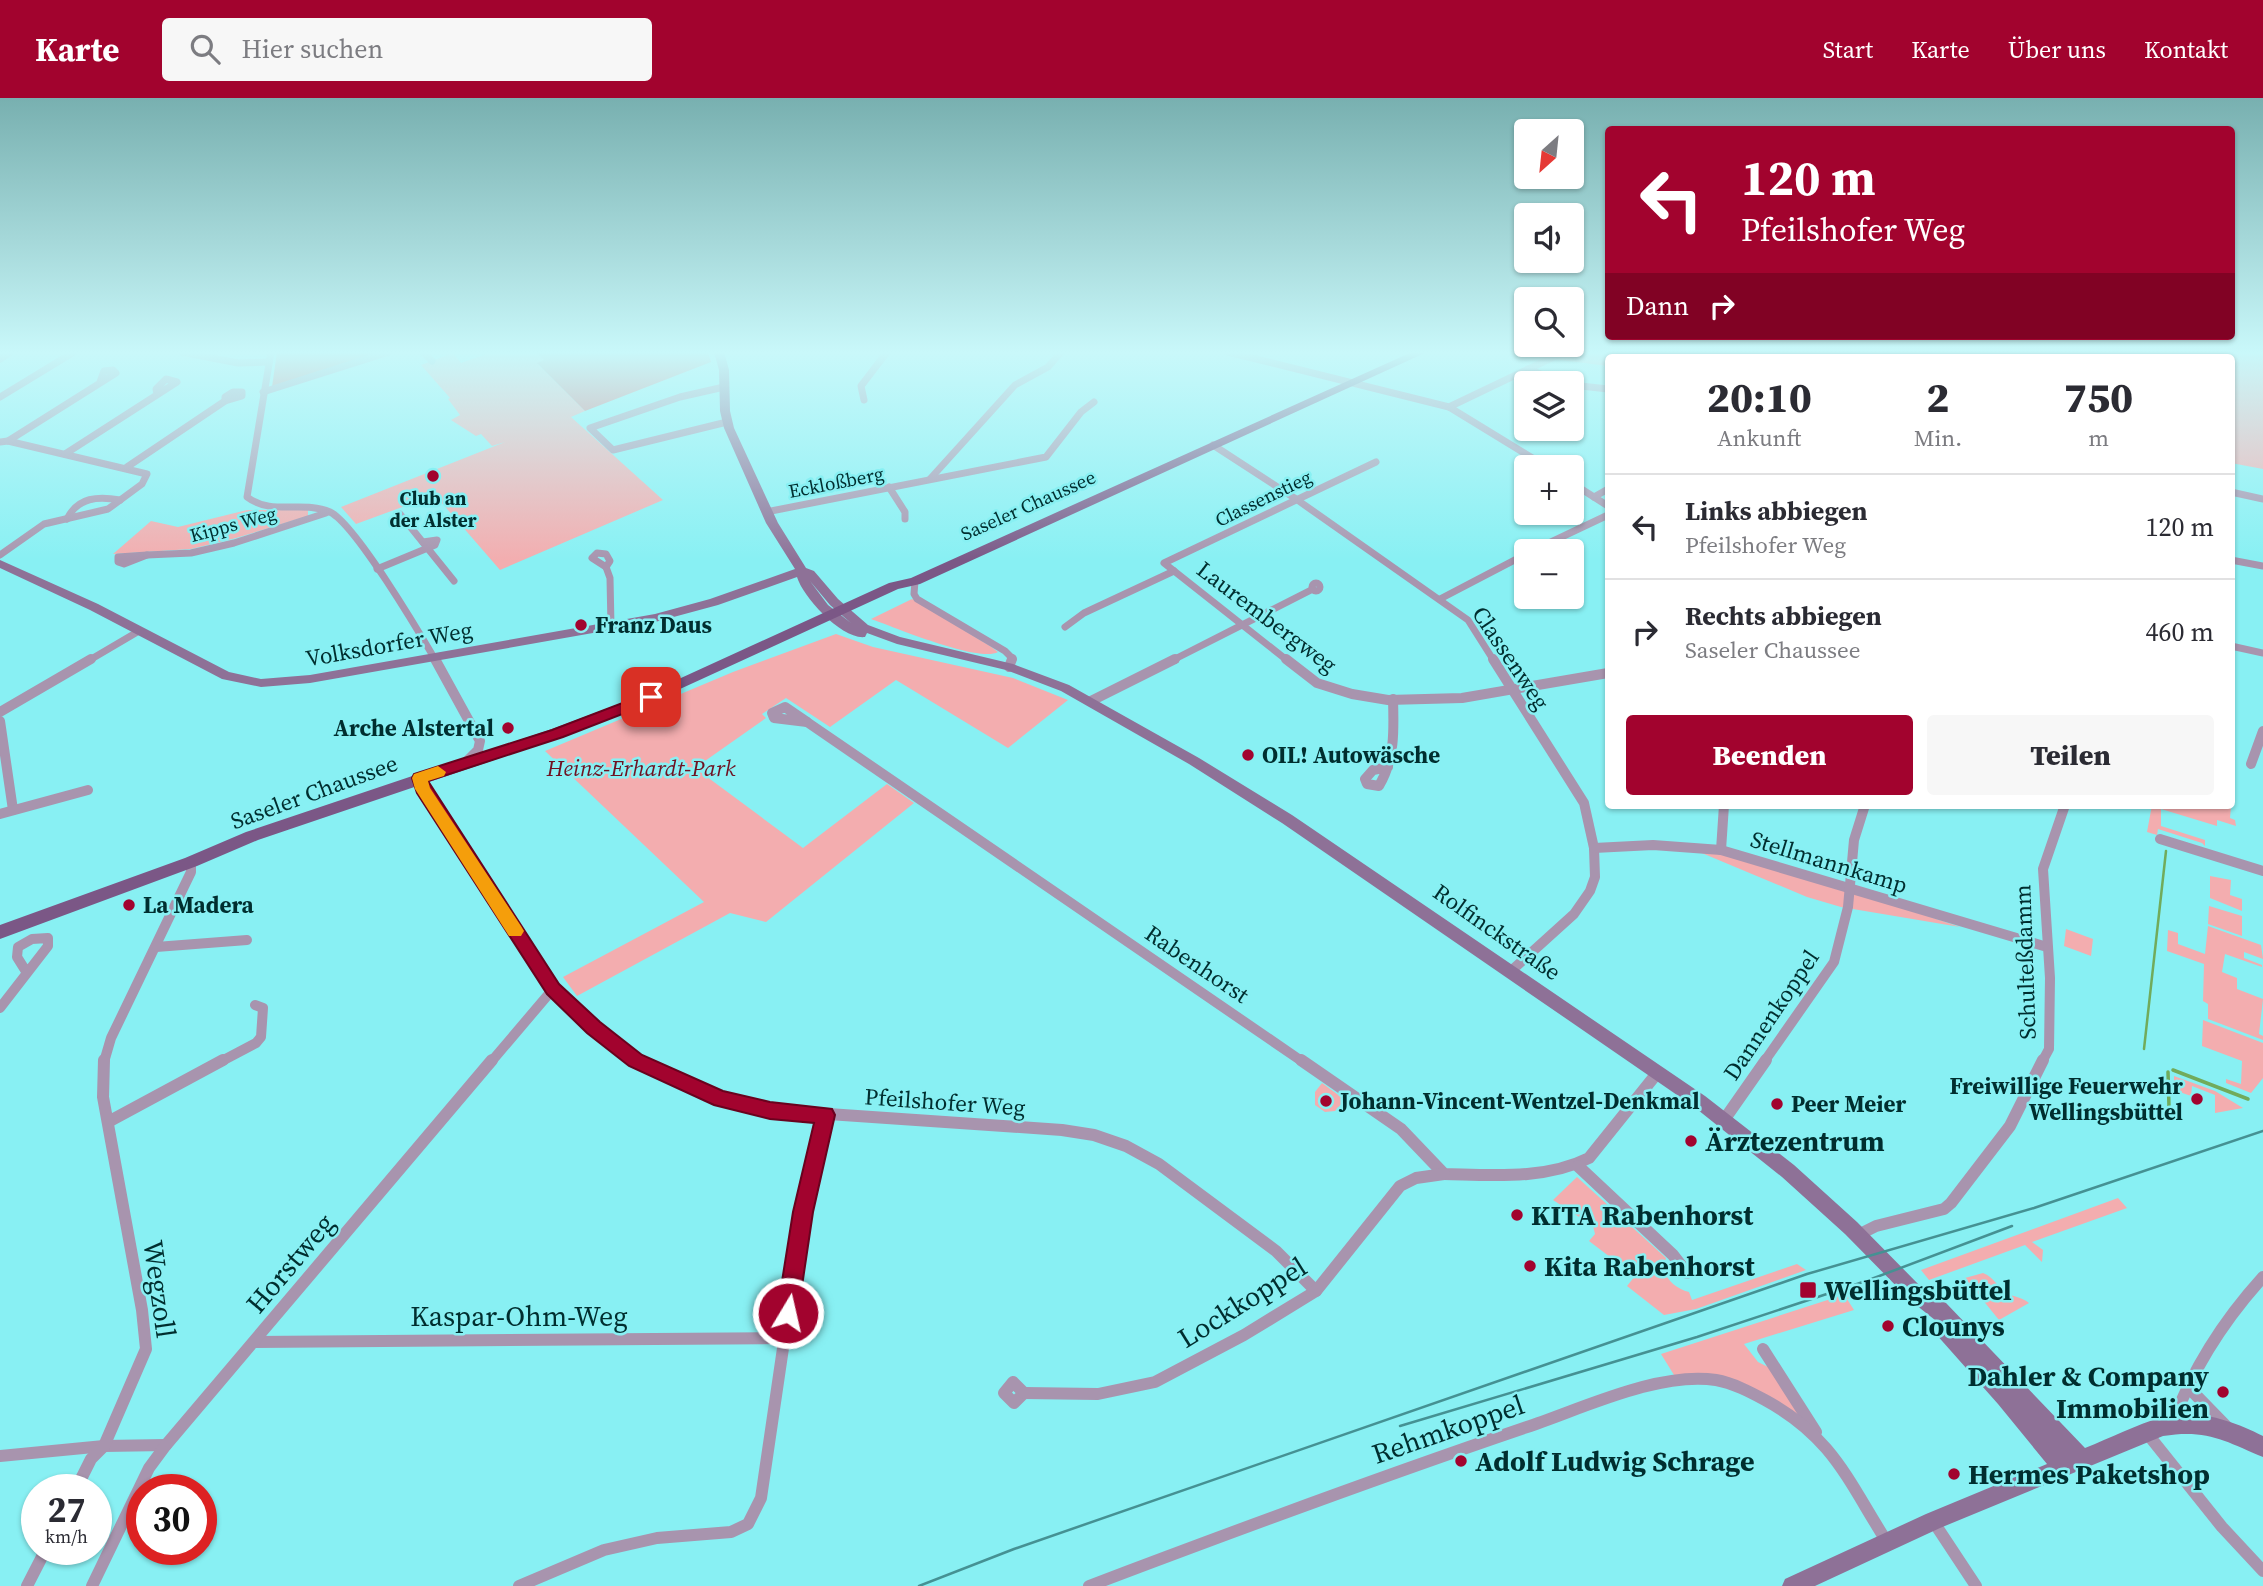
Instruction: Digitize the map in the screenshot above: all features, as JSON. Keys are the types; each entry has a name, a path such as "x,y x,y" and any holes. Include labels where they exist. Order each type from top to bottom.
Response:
{"main road":[{"name":"Saseler Chaussee","path":"0,932 191,862 252,836 558,733 651,697 760,649 772,650 841,616 902,592 915,581 1268,421"},
{"path":"727,422 766,512 802,571 810,574 841,616"},
{"name":"Volksdorfer Weg","path":"0,564 94,607 226,676 261,683 298,681 611,626 703,606 802,571"},
{"name":"Rolfinckstraße","path":"841,616 862,634 1009,667 1052,682 1090,701 1242,790 1658,1072 1788,1171 1858,1235 1917,1295 1929,1313 2005,1397 2062,1467"},
{"name":"Rolfinckstraße","path":"1917,1295 1939,1310 2081,1459"},
{"path":"1792,1586 1933,1521 2172,1424 2200,1424 2232,1432 2263,1447"}],"street":[{"path":"4,441 36,421"},
{"path":"65,454 115,421"},
{"path":"127,467 195,421"},
{"path":"259,421 247,497 261,506 315,508 337,516 377,569 436,657 481,743 464,764"},
{"path":"609,421 590,428 613,450 727,422"},
{"path":"930,479 983,421"},
{"name":"Eckloßberg","path":"766,512 1046,457 1074,421"},
{"path":"1473,421 1528,455"},
{"path":"0,555 44,524 91,515 120,499 146,479 143,471 4,441"},
{"name":"Classenweg","path":"1213,445 1296,499 1468,620 1584,803 1594,848 1595,877 1584,902 1511,971"},
{"name":"Classenstieg","path":"1164,563 1376,462"},
{"path":"889,487 905,512 905,519"},
{"path":"1584,491 1605,504"},
{"path":"1594,497 1605,491"},
{"path":"2235,493 2263,499"},
{"path":"67,519 71,510 87,499 102,496 120,499"},
{"name":"Kipps Weg","path":"147,555 191,553 234,543 327,512"},
{"path":"400,513 454,581"},
{"path":"1558,539 1605,517"},
{"path":"377,569 425,545"},
{"path":"1440,599 1514,560"},
{"path":"2235,561 2263,566"},
{"name":"Laurembergweg","path":"1164,563 1317,683 1332,689 1393,699 1455,699 1605,674"},
{"path":"606,567 610,578 611,626"},
{"path":"1065,627 1084,613 1174,571"},
{"path":"915,581 914,594 917,599 1011,656 1009,667"},
{"path":"1090,701 1312,589"},
{"path":"0,712 139,631"},
{"path":"995,663 1001,653 997,646"},
{"path":"2235,647 2262,655"},
{"path":"1388,767 1394,736 1393,699"},
{"path":"0,721 13,810"},
{"name":"Rabenhorst","path":"808,722 1401,1129 1444,1174"},
{"path":"2251,764 2263,731"},
{"name":"Pfeilshofer Weg","path":"419,778 422,789 553,989 593,1028 635,1060 720,1099 770,1110 1062,1130 1116,1142 1159,1164 1244,1227 1276,1251 1316,1291"},
{"path":"0,814 88,790"},
{"path":"1721,850 1724,809"},
{"name":"Dannenkoppel","path":"1724,1120 1834,962 1843,933 1851,887 1854,840 1864,809"},
{"name":"Schulteßdamm","path":"1858,1235 1872,1227 1944,1209 2010,1126 2049,1049 2050,978 2043,869 2064,809"},
{"path":"2160,839 2263,871"},
{"name":"Stellmannkamp","path":"1594,848 1653,845 1721,850 2047,947"},
{"name":"Wegzoll","path":"84,1474 91,1459 104,1446 146,1349 142,1310 103,1097 104,1058 110,1038 191,872 191,862"},
{"path":"156,947 247,940"},
{"path":"0,1008 27,973"},
{"name":"Horstweg","path":"92,1586 149,1468 166,1445 553,989"},
{"path":"108,1122 256,1043 261,1037 263,1008 255,1005"},
{"path":"1444,1174 1526,1173 1578,1166 1588,1158 1658,1072"},
{"path":"519,1586 604,1550 657,1538 731,1532 748,1524 761,1498 803,1212 826,1115"},
{"path":"1578,1166 1673,1255 1687,1273"},
{"name":"Lockkoppel","path":"1024,1393 1098,1394 1155,1382 1244,1335 1316,1291 1400,1186 1416,1178 1444,1174"},
{"path":"2172,1424 2188,1387 2234,1307 2263,1277"},
{"name":"Kaspar-Ohm-Weg","path":"255,1342 784,1338"},
{"name":"Rehmkoppel","path":"1762,1349 1887,1542"},
{"name":"Rehmkoppel","path":"1089,1586 1457,1451 1615,1398 1680,1380 1715,1380 1749,1393 1780,1409 1820,1438"},
{"path":"2188,1387 2232,1432"},
{"path":"2146,1433 2221,1527 2263,1572"},
{"path":"0,1456 104,1446 166,1445"},
{"path":"1933,1521 1976,1586"},
{"path":"27,1586 38,1565"}],"green space":[{"path":"453,421 576,421 663,500 500,570 435,495 356,524 341,507 505,442 492,446 481,434 476,436"},
{"path":"2235,421 2263,421 2263,469 2235,464"},
{"path":"247,510 308,510 308,516 191,549 113,554 151,521 178,527"},
{"path":"912,599 998,652 973,653 956,649 871,619"},
{"name":"Heinz-Erhardt-Park","path":"836,634 873,647 1013,678 1068,700 1008,748 896,680 830,727 786,698 762,714 766,718 695,768 803,848 887,784 914,803 766,922 730,913 577,996 563,977 704,902 545,751 733,672"},
{"path":"2151,809 2161,809 2161,826 2205,840 2205,846 2158,829 2157,835 2147,832"},
{"path":"2161,809 2231,809 2230,818 2235,820 2236,826 2217,820 2217,826"},
{"path":"1697,851 1796,873 1960,927 1841,907 1807,897"},
{"path":"2210,876 2231,880 2230,895 2242,899 2242,911 2210,898"},
{"path":"2209,906 2242,916 2242,936 2208,924"},
{"path":"2208,926 2261,945 2263,959 2244,952 2244,958 2262,967 2225,954 2222,972 2237,978 2237,989 2263,999 2259,1034 2263,1036 2263,1040 2208,1019 2208,1004 2203,1001 2204,964 2167,951 2168,930 2178,933 2178,944 2205,954"},
{"path":"2066,929 2093,939 2091,956 2064,946"},
{"path":"2203,1020 2263,1043 2263,1078 2251,1093 2226,1083 2226,1079 2241,1084 2242,1061 2202,1046"},
{"path":"2174,1076 2215,1091 2243,1108 2215,1113 2215,1095 2192,1086 2191,1096 2174,1090"},
{"path":"1322,1083 1345,1100 1335,1111 1325,1112 1315,1105 1315,1092"},
{"path":"1577,1177 1666,1258 1665,1270 1669,1280 1689,1292 1692,1300 1797,1264 1806,1270 1696,1309 1664,1315 1627,1286 1635,1276 1589,1241 1595,1234 1593,1226 1553,1200"},
{"path":"2118,1198 2127,1208 2032,1242 2043,1250 2042,1262 2025,1245 1929,1280 1921,1270"},
{"path":"1983,1273 2007,1293 2029,1303 1999,1320 1965,1278"},
{"path":"1874,1285 1874,1292 1847,1299 1854,1310 1744,1344 1758,1362 1772,1369 1803,1418 1765,1396 1674,1375 1661,1354"}],"waterway":[{"path":"2144,1049 2166,851"},
{"path":"2173,1070 2248,1099"},
{"path":"2168,1072 2169,1107"}],"tram line":[{"path":"919,1586 1014,1549 1807,1274 2034,1208 2263,1131"},
{"path":"1400,1426 1697,1337 1866,1281 2012,1226"}],"slow traffic":[{"path":"438,772 419,778 422,789 515,931"}],"place":[{"name":"Club an der Alster","path":"433,476"},
{"name":"Franz Daus","path":"581,625"},
{"name":"Arche Alstertal","path":"508,728"},
{"name":"OIL! Autowäsche","path":"1248,755"},
{"name":"La Madera","path":"129,905"},
{"name":"Freiwillige Feuerwehr Wellingsbüttel","path":"2197,1099"},
{"name":"Johann-Vincent-Wentzel-Denkmal","path":"1326,1101"},
{"name":"Peer Meier","path":"1777,1104"},
{"name":"Ärztezentrum","path":"1691,1141"},
{"name":"KITA Rabenhorst","path":"1517,1215"},
{"name":"Kita Rabenhorst","path":"1530,1266"},
{"name":"Wellingsbüttel","path":"1808,1290"},
{"name":"Clounys","path":"1888,1326"},
{"name":"Dahler & Company Immobilien","path":"2223,1392"},
{"name":"Adolf Ludwig Schrage","path":"1461,1461"},
{"name":"Hermes Paketshop","path":"1954,1474"}],"route":[{"path":"651,697 558,733 419,778 422,789 553,989 593,1028 635,1060 720,1099 770,1110 826,1115 803,1212 788,1313"}]}
